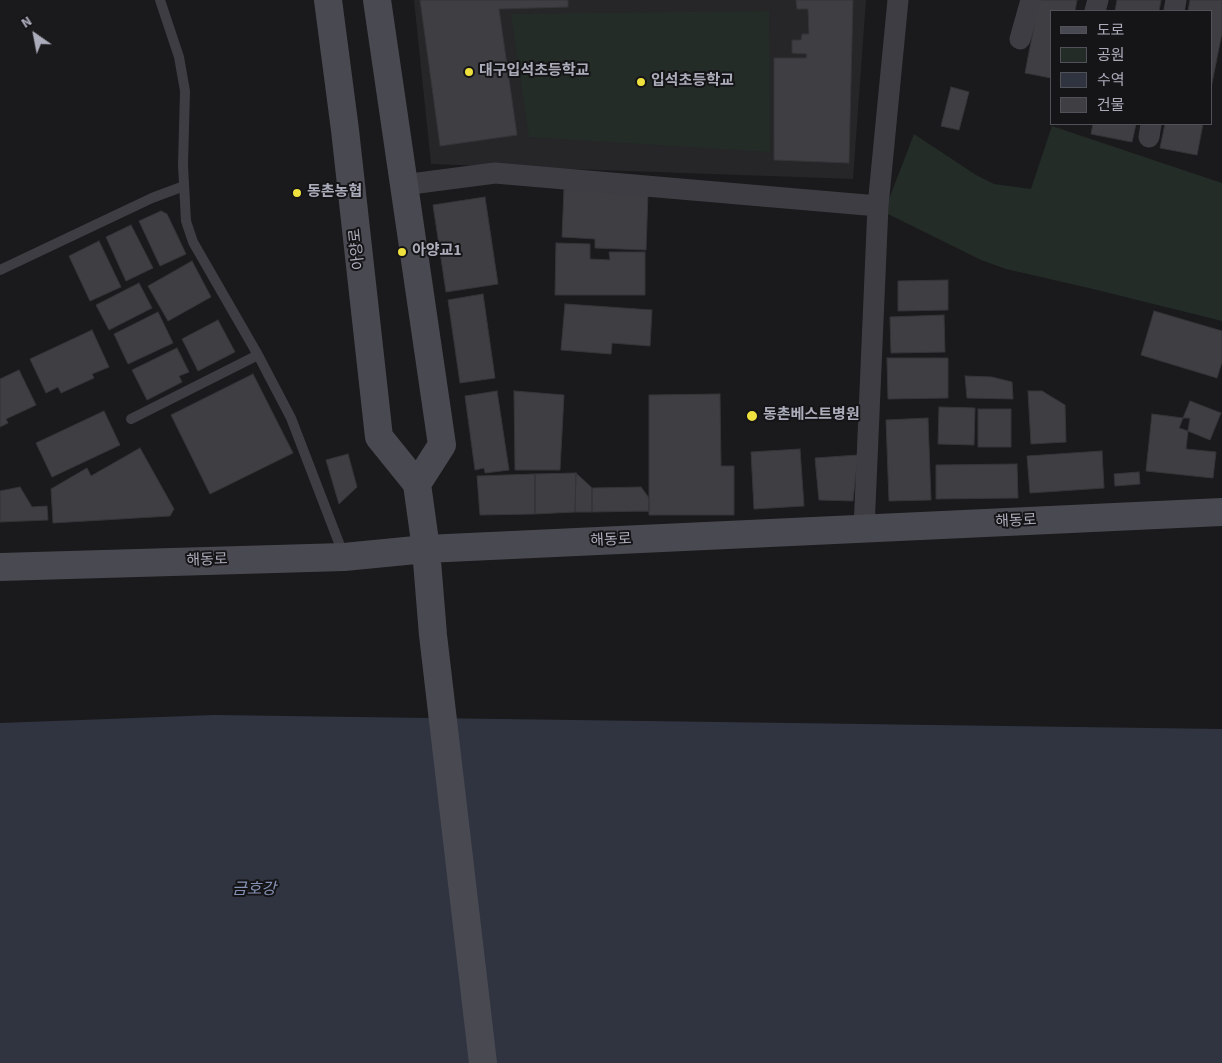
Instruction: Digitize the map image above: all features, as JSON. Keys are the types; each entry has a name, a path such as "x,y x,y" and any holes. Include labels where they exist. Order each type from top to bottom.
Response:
{"main road":[{"name":"아양로","path":"328,0 346,130 379,437 417,484"},
{"path":"376,0 442,445 417,484 426,549 433,635 483,1063"},
{"name":"해동로","path":"0,566 344,557 426,549 1222,512"}],"street":[{"path":"864,529 878,206 898,0"},
{"path":"1020,39 1031,0"},
{"path":"403,185 494,173 878,206"}],"lane":[{"path":"160,0 178,57 185,91 183,165 186,221 193,242 258,355 291,418 344,557"},
{"path":"0,270 152,198 184,186"},
{"path":"130,419 258,355"}],"shaded area":[{"name":"입석초등학교","path":"414,0 866,0 853,179 431,164"}],"green space":[{"path":"769,11 770,152 529,137 511,14"},
{"path":"1052,126 1222,183 1222,321 1006,269 981,260 884,212 914,134 976,175 994,184 1031,189"}],"water":[{"name":"금호강","path":"214,715 1222,729 1222,1063 0,1063 0,723"}],"building":[{"name":"대구입석초등학교","path":"420,0 568,0 568,7 499,9 517,135 440,146"},
{"path":"796,0 853,0 849,163 774,160 774,58 806,58 807,54 792,53 792,40 801,40 802,34 809,34 808,9 797,9"},
{"path":"1039,0 1077,0 1075,10 1050,10 1050,78 1025,73"},
{"path":"1117,0 1161,0 1159,10 1115,10"},
{"path":"1190,0 1222,0 1222,33 1212,83 1212,10 1188,10"},
{"path":"951,87 969,92 959,130 941,126"},
{"path":"1093,125 1136,125 1132,142 1091,134"},
{"path":"1165,125 1203,125 1197,155 1160,148"},
{"path":"564,189 648,192 646,250 595,248 595,239 562,237"},
{"path":"485,197 498,284 446,292 433,205"},
{"path":"161,211 167,214 186,254 160,266 139,221"},
{"path":"131,225 153,268 126,281 106,237"},
{"path":"99,241 121,287 90,301 69,256"},
{"path":"556,243 590,244 590,259 610,260 609,252 645,252 645,295 555,295"},
{"path":"192,261 211,297 168,321 148,286"},
{"path":"948,280 948,310 898,311 898,281"},
{"path":"139,283 152,308 109,330 96,305"},
{"path":"483,294 495,378 460,383 448,300"},
{"path":"565,304 652,310 650,346 612,343 611,354 561,350"},
{"path":"1154,311 1222,331 1222,362 1217,378 1141,355"},
{"path":"158,312 173,343 128,364 114,334"},
{"path":"944,315 945,352 891,353 890,317"},
{"path":"218,320 235,352 198,371 182,339"},
{"path":"92,330 109,367 92,374 94,378 61,393 58,387 46,393 30,359"},
{"path":"177,348 189,372 179,376 182,382 147,400 132,370"},
{"path":"887,358 948,358 948,398 888,399"},
{"path":"19,370 36,405 6,419 8,423 0,427 0,379"},
{"path":"253,374 293,453 210,494 171,415"},
{"path":"965,376 992,377 1012,382 1013,399 967,398"},
{"path":"497,391 509,470 485,473 484,468 475,470 465,396"},
{"path":"514,391 564,395 560,470 515,470"},
{"path":"1028,391 1042,391 1065,405 1066,442 1031,444"},
{"path":"720,394 721,466 734,466 734,515 649,515 649,395"},
{"path":"1190,401 1221,413 1210,440 1188,431 1190,418 1183,418"},
{"path":"939,407 975,408 974,445 938,444"},
{"path":"978,409 1011,409 1011,447 978,447"},
{"path":"104,411 120,445 52,477 36,443"},
{"path":"1152,414 1183,418 1179,428 1188,431 1186,449 1216,452 1213,478 1146,471"},
{"path":"928,418 931,500 889,501 886,420"},
{"path":"140,448 174,509 170,516 53,523 51,489 87,468 91,476"},
{"path":"800,449 804,506 754,509 751,452"},
{"path":"1102,451 1104,488 1030,493 1027,456"},
{"path":"348,454 357,487 339,504 326,460"},
{"path":"858,455 853,501 819,500 815,458"},
{"path":"1017,464 1018,498 936,499 936,465"},
{"path":"1139,472 1140,484 1115,486 1114,474"},
{"path":"576,473 575,512 535,514 535,474"},
{"path":"576,473 592,488 592,512 575,512"},
{"path":"535,474 535,514 480,515 477,476"},
{"path":"20,487 32,507 47,506 48,520 0,522 0,491"},
{"path":"641,487 649,498 649,511 592,512 592,488"}],"place":[{"name":"대구입석초등학교","path":"469,72"},
{"name":"입석초등학교","path":"641,82"},
{"name":"동촌농협","path":"297,193"},
{"name":"아양교1","path":"402,252"},
{"name":"동촌베스트병원","path":"752,416"}]}
